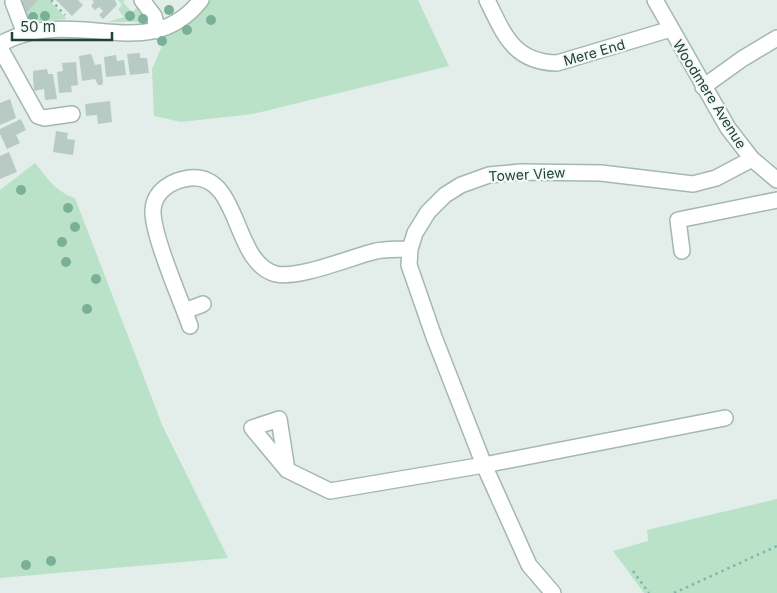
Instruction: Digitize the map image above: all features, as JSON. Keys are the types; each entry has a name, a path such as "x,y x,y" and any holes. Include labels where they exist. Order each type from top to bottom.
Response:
{"street":[{"path":"142,0 154,16 158,31"},
{"path":"0,44 25,34 48,30 72,29 124,33 158,31 181,20 200,0"},
{"name":"Mere End","path":"487,0 506,38 516,50 545,63 557,63 670,29"},
{"name":"Woodmere Avenue","path":"654,0 728,128 752,159 777,180"},
{"path":"11,1 25,34"},
{"path":"703,87 742,59 777,38"},
{"path":"0,48 38,116 44,118 72,114"},
{"name":"Tower View","path":"553,593 529,564 484,465 413,280 409,264 410,249 419,226 433,206 453,189 480,177 508,172 568,172 617,174 693,184 708,181 752,159"},
{"path":"190,326 157,232 153,209 161,192 172,183 183,179 204,180 218,189 228,204 255,258 274,273 297,273 378,251 410,249"},
{"path":"682,251 678,220 777,200"},
{"path":"185,311 203,304"},
{"path":"287,470 330,491 484,465 725,418"}],"path":[{"path":"51,0 68,18 72,29"},
{"path":"674,593 777,546"},
{"path":"633,571 649,593"}],"green space":[{"path":"38,0 49,0 67,19 28,22 24,16"},
{"path":"118,0 125,0 123,2 132,12 139,6 149,20 147,22 107,22 124,17 118,9 122,5"},
{"path":"207,0 418,0 449,66 253,114 181,122 154,116 152,69 164,41 164,34"},
{"path":"35,163 57,188 75,198 163,427 228,558 0,578 0,190"},
{"path":"777,499 777,593 644,593 613,551 648,541 647,530"}],"building":[{"path":"23,0 38,0 24,16 17,6"},
{"path":"56,0 78,0 83,5 72,16"},
{"path":"92,0 115,0 117,5 103,19 99,15 103,11 99,7 95,10 91,6 94,2"},
{"path":"140,53 140,58 147,58 149,73 130,75 127,54"},
{"path":"91,54 95,65 101,64 102,85 98,85 95,79 82,81 79,56"},
{"path":"116,55 117,61 124,60 126,75 106,77 104,57"},
{"path":"76,62 78,85 71,86 72,92 59,93 57,72 63,71 62,63"},
{"path":"47,69 48,74 53,74 57,99 45,100 44,89 34,91 33,71"},
{"path":"10,99 16,118 0,125 0,103"},
{"path":"110,101 112,122 98,124 97,115 86,116 85,104"},
{"path":"21,119 26,130 16,135 20,143 7,149 0,134 0,129"},
{"path":"56,131 68,133 67,139 75,140 73,155 53,152"},
{"path":"9,152 17,172 0,179 0,156"}]}
